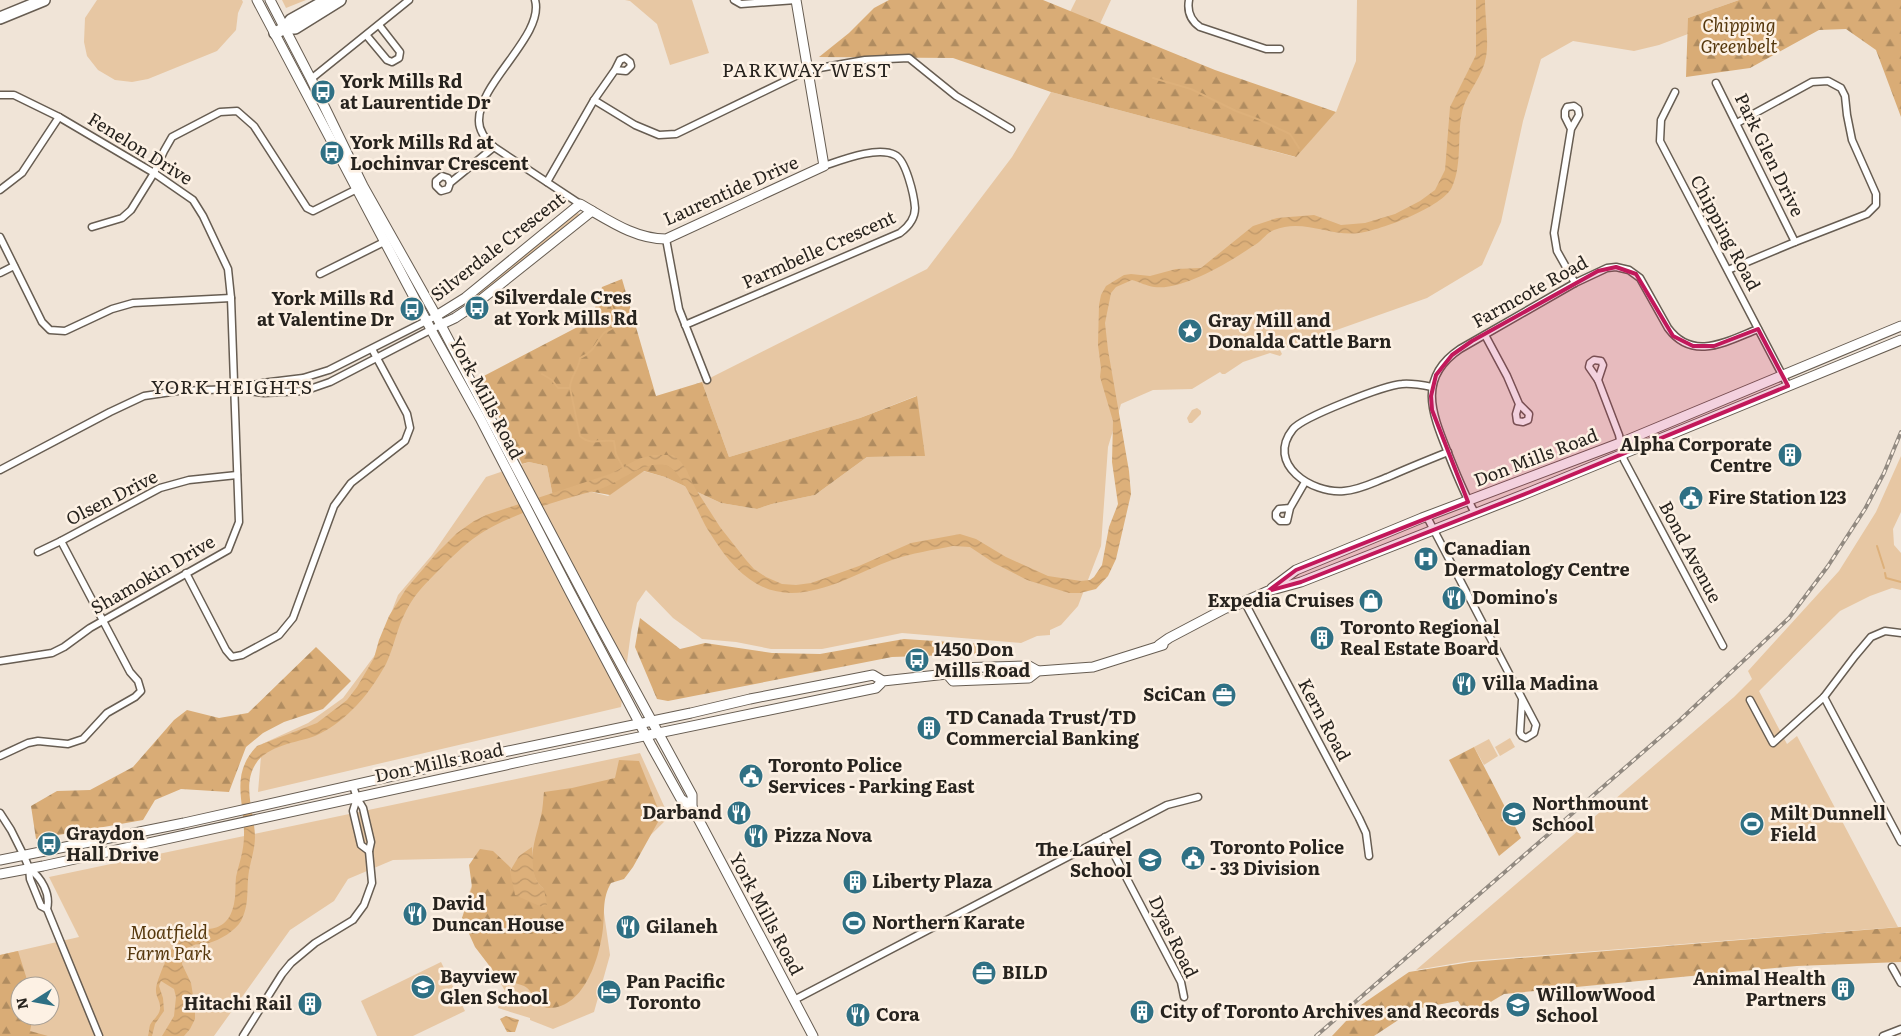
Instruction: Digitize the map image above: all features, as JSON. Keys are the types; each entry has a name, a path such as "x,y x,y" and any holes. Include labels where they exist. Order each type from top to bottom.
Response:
{"highway":[{"path":"0,18 44,0"},
{"path":"280,31 291,20 327,0"},
{"path":"280,31 295,28 340,0"}],"main road":[{"name":"York Mills Road","path":"257,0 311,79 363,186 436,316 692,795 692,807"},
{"name":"York Mills Road","path":"270,0 280,31 384,242 480,418 646,736 681,799 692,807 813,1036"},
{"name":"Laurentide Drive","path":"580,204 636,235 652,239 666,239 824,166 796,0"},
{"name":"Silverdale Crescent","path":"436,316 465,298 580,204"},
{"name":"Silverdale Crescent","path":"440,325 473,306 592,211"},
{"name":"Don Mills Road","path":"1268,591 1296,570 1427,516 1620,443 1899,327"},
{"name":"Don Mills Road","path":"0,860 184,823 451,763 873,675 883,681 947,674 954,668 1029,666 1038,672 1093,667 1159,645 1172,643 1228,613 1232,607 1268,591 1301,582 1530,492 1898,341"},
{"path":"1571,462 1575,472"},
{"path":"1525,479 1530,492"},
{"name":"Don Mills Road","path":"0,874 840,696 876,688 883,681"},
{"path":"837,682 840,696"},
{"path":"767,696 768,711"}],"street":[{"path":"311,79 367,36 409,0"},
{"name":"Laurentide Drive","path":"535,0 533,24 484,101 478,121 484,138 494,147 580,204"},
{"path":"734,0 741,4 796,0"},
{"path":"1189,0 1188,11 1194,23 1200,27 1266,49 1280,49"},
{"path":"367,36 388,60 392,62 399,58 400,52 379,25"},
{"path":"594,100 635,125 659,135 676,134 808,70 865,60 909,58 956,96 1011,129"},
{"path":"547,182 594,100 615,70"},
{"path":"1728,270 1867,214 1876,205 1874,188 1855,149 1850,133 1843,91 1836,84 1828,81 1812,82 1737,123"},
{"name":"Park Glen Drive","path":"1716,82 1794,242"},
{"name":"Chipping Road","path":"1676,92 1662,120 1660,141 1788,386"},
{"name":"Fenelon Drive","path":"0,96 14,95 59,117 154,173 193,200 203,216 228,269 231,298 234,390"},
{"path":"92,227 122,218 127,214 154,173 172,138 220,112 237,111 254,126 306,208 313,211 357,189"},
{"path":"0,190 22,173 59,117"},
{"path":"1570,129 1555,222 1555,242 1560,256 1575,283"},
{"path":"450,183 494,147"},
{"name":"Parmbelle Crescent","path":"685,325 908,228 915,208 904,164 895,155 876,152 824,166"},
{"path":"0,237 42,322 50,330 65,331 112,309 133,303 231,298"},
{"path":"666,239 679,309 707,380"},
{"path":"320,274 384,242"},
{"path":"0,273 14,266"},
{"name":"Farmcote Road","path":"1475,513 1468,502 1448,452 1432,410 1431,402 1432,387 1436,375 1445,361 1460,349 1575,283 1607,268 1629,270 1640,278 1673,336 1692,346 1714,346 1758,329"},
{"path":"0,470 144,396 178,391 234,390 264,393 304,391 330,382 377,358 429,325 436,316"},
{"path":"234,390 262,383 303,378 329,370 372,349 429,325"},
{"name":"Silverdale Crescent","path":"429,325 440,325"},
{"path":"1485,335 1507,376 1519,404"},
{"path":"186,573 226,650 232,656 242,656 279,635 293,618 334,506 351,483 405,441 410,428 407,414 372,349"},
{"name":"Bond Avenue","path":"1598,380 1619,435 1624,462 1723,646"},
{"path":"1432,387 1412,384 1392,385 1300,423 1290,434 1285,450 1286,458 1294,473 1305,482 1316,487 1343,492 1358,489 1448,452"},
{"name":"Shamokin Drive","path":"0,661 52,653 103,621 228,550 238,522 234,390"},
{"name":"Olsen Drive","path":"38,552 160,488 188,480 237,475"},
{"path":"1290,508 1305,482"},
{"path":"1427,516 1536,725 1534,733 1526,738 1520,733 1522,700"},
{"name":"Olsen Drive","path":"0,756 33,742 68,744 83,739 93,731 107,713 141,691 138,681 130,672 61,541"},
{"name":"Kern Road","path":"1244,601 1359,818 1366,833 1369,856"},
{"path":"1750,700 1773,743 1824,697 1854,656 1871,637 1884,631 1901,633"},
{"path":"1824,697 1901,842"},
{"path":"242,1036 282,974 315,943 352,920 361,910 369,894 372,883 369,851 371,842 363,808 356,798 353,786"},
{"path":"794,1000 1167,805 1198,797"},
{"path":"356,798 353,811 362,845 369,851"},
{"path":"0,813 24,856 29,868 30,880 41,906 47,909"},
{"name":"Dyas Road","path":"1106,838 1181,982 1184,997"},
{"path":"29,868 40,877 49,900 47,909 98,1033"},
{"path":"1892,967 1901,983"},
{"path":"1883,1036 1901,1029"}],"highlighted area":[{"path":"1616,267 1636,274 1673,336 1693,346 1714,346 1758,329 1788,386 1530,492 1301,582 1268,591 1296,570 1468,502 1432,410 1431,396 1436,375 1452,355 1472,341 1598,271"}],"green space":[{"path":"97,0 242,0 243,2 238,13 236,30 217,51 148,79 132,82 115,80 98,70 87,56 84,42 85,18"},
{"path":"282,0 306,0 286,8"},
{"path":"625,0 692,0 709,53 670,65 657,24 630,1"},
{"path":"889,0 1043,0 1215,70 1336,112 1296,157 1051,92 953,58 819,57 849,33 874,8"},
{"path":"1076,0 1111,0 1099,26 1070,12"},
{"path":"1357,0 1739,0 1688,18 1688,34 1659,45 1634,51 1573,41 1541,59 1523,121 1501,222 1482,265 1427,298 1280,350 1282,354 1280,356 1270,353 1243,362 1225,374 1220,372 1192,389 1153,390 1121,404 1108,447 1101,546 1078,606 1061,625 1050,630 1050,635 1037,636 1021,643 902,633 822,649 771,649 736,642 702,639 673,618 646,590 637,603 631,632 621,707 258,792 262,744 308,723 343,698 375,655 398,595 432,555 486,477 529,462 547,466 554,502 588,491 608,496 643,471 665,477 721,503 757,509 815,495 867,457 924,456 916,396 860,418 729,457 702,382 927,269 1012,157 1051,92 1295,157 1336,112 1356,61"},
{"name":"Chipping Greenbelt","path":"1739,0 1901,0 1901,117 1876,50 1846,29 1819,30 1750,68 1686,77 1688,18"},
{"path":"577,213 580,216 459,313 451,316"},
{"path":"622,279 656,396 702,382 729,457 860,418 917,396 925,456 867,457 815,495 757,509 721,503 665,477 644,471 610,495 588,491 554,502 547,466 529,462 522,464 480,378 591,320 602,287"},
{"path":"1197,408 1201,411 1201,414 1192,423 1189,423 1187,418 1192,410"},
{"path":"1901,456 1901,512 1893,529 1894,545 1901,553 1901,590 1892,588 1870,596 1840,611 1759,691 1787,744 1797,736 1898,927 1469,961 1416,970 1734,697 1752,679 1748,671 1839,571 1876,512"},
{"path":"640,618 680,649 705,643 772,653 820,654 904,639 1014,646 1010,653 892,657 668,701 657,699 635,647"},
{"path":"316,647 351,681 323,709 284,722 263,733 246,747 229,792 181,789 155,800 143,820 36,839 31,806 57,791 90,790 133,767 174,720 187,710 219,718 248,713"},
{"path":"1510,738 1515,747 1500,756 1495,747"},
{"path":"1489,739 1498,756 1484,765 1474,747"},
{"path":"1474,747 1521,838 1499,856 1449,760"},
{"name":"Moatfield Farm Park","path":"640,753 669,817 600,885 610,955 594,1012 553,1029 530,1020 530,1018 498,1008 503,991 505,991 463,911 474,879 474,858 393,860 348,879 334,901 290,930 214,1036 0,1036 0,955 79,937 49,877"},
{"path":"619,760 639,761 659,811 658,822 633,867 624,879 611,883 608,889 598,952 594,966 581,990 562,1006 545,1007 524,986 501,981 475,947 462,918 472,887 469,865 480,849 493,851 511,868 510,871 544,889 537,882 534,874 532,854 542,813 544,792 615,778"},
{"path":"1901,927 1901,962 1797,966 1504,994 1467,1016 1458,1001 1415,1009 1374,1036 1332,1036 1361,1005 1409,972 1471,962"},
{"path":"18,951 26,976 10,976 10,1026 31,1026 30,1031 48,1036 0,1036 0,955"},
{"name":"Bayview Glen School","path":"441,962 465,1011 413,1036 377,1036 361,1001"}],"water":[{"path":"1476,0 1485,0 1487,51 1482,71 1463,108 1457,168 1452,187 1446,195 1424,210 1369,231 1348,234 1296,226 1274,230 1232,260 1192,280 1178,285 1154,287 1132,280 1116,287 1111,293 1105,323 1131,494 1116,559 1108,576 1096,589 1080,593 1069,593 1027,580 994,563 970,547 953,546 892,560 826,587 791,593 774,591 749,579 729,560 708,530 677,474 665,465 647,466 606,487 537,508 493,526 467,543 418,592 403,617 386,664 362,700 340,721 325,731 274,749 260,758 255,765 251,773 249,791 255,841 249,871 247,902 244,915 238,925 227,935 209,943 193,945 185,954 182,964 191,983 195,1007 195,1019 190,1029 184,1036 162,1036 174,1016 176,997 174,989 161,981 159,986 163,998 164,1011 155,1024 152,1036 148,1036 150,1025 160,1009 156,986 164,964 175,943 184,933 216,927 224,924 230,916 234,904 236,877 243,846 244,824 240,789 243,768 248,757 257,746 317,723 347,700 374,658 389,616 406,589 457,533 486,515 610,474 638,459 653,455 673,455 686,469 695,488 720,527 746,560 754,569 766,577 782,584 811,583 859,566 911,543 960,534 976,539 1006,557 1048,576 1081,581 1090,580 1094,577 1102,565 1109,527 1118,504 1112,462 1113,421 1100,377 1101,368 1098,345 1099,305 1101,295 1106,286 1124,275 1150,276 1176,269 1201,268 1253,226 1277,218 1314,215 1341,225 1365,223 1395,214 1420,201 1435,190 1445,170 1450,107 1476,55"},
{"path":"532,847 535,876 544,889 547,905 542,907 515,895 510,871 519,856"},
{"path":"506,1016 519,1020 515,1032 507,1032 500,1019"}],"waterway":[{"path":"1153,78 1191,89 1290,134 1299,148"},
{"path":"611,303 617,319 617,325 605,332 591,350 580,358 571,380 570,388 580,436 588,441 614,441 616,454 624,469"},
{"path":"542,374 552,380 558,388 570,388"},
{"path":"1877,546 1884,568"},
{"path":"1885,573 1886,578 1901,582"}],"railway":[{"path":"1316,1036 1680,720 1789,618 1828,566 1865,509 1884,473 1901,432"}],"place":[{"name":"York Mills Rd at Laurentide Dr","path":"323,92"},
{"name":"York Mills Rd at Lochinvar Crescent","path":"332,153"},
{"name":"Silverdale Cres at York Mills Rd","path":"477,308"},
{"name":"York Mills Rd at Valentine Dr","path":"412,309"},
{"name":"Gray Mill and Donalda Cattle Barn","path":"1190,331"},
{"name":"Alpha Corporate Centre","path":"1790,455"},
{"name":"Fire Station 123","path":"1691,498"},
{"name":"Canadian Dermatology Centre","path":"1426,559"},
{"name":"Domino's","path":"1454,598"},
{"name":"Expedia Cruises","path":"1371,601"},
{"name":"Toronto Regional Real Estate Board","path":"1322,638"},
{"name":"1450 Don Mills Road","path":"917,660"},
{"name":"Villa Madina","path":"1464,684"},
{"name":"SciCan","path":"1224,695"},
{"name":"TD Canada Trust/TD Commercial Banking","path":"929,728"},
{"name":"Toronto Police Services - Parking East","path":"751,776"},
{"name":"Darband","path":"739,813"},
{"name":"Northmount School","path":"1514,814"},
{"name":"Milt Dunnell Field","path":"1752,824"},
{"name":"Pizza Nova","path":"756,836"},
{"name":"Graydon Hall Drive","path":"49,844"},
{"name":"Toronto Police - 33 Division","path":"1193,858"},
{"name":"The Laurel School","path":"1150,860"},
{"name":"Liberty Plaza","path":"855,882"},
{"name":"David Duncan House","path":"415,914"},
{"name":"Northern Karate","path":"854,923"},
{"name":"Gilaneh","path":"628,927"},
{"name":"BILD","path":"984,973"},
{"name":"Bayview Glen School","path":"423,987"},
{"name":"Animal Health Partners","path":"1843,989"},
{"name":"Pan Pacific Toronto","path":"609,992"},
{"name":"Hitachi Rail","path":"310,1004"},
{"name":"WillowWood School","path":"1518,1005"},
{"name":"City of Toronto Archives and Records","path":"1142,1012"},
{"name":"Cora","path":"858,1015"}],"district":[{"name":"PARKWAY WEST","path":"807,70"},
{"name":"YORK HEIGHTS","path":"232,387"}]}
